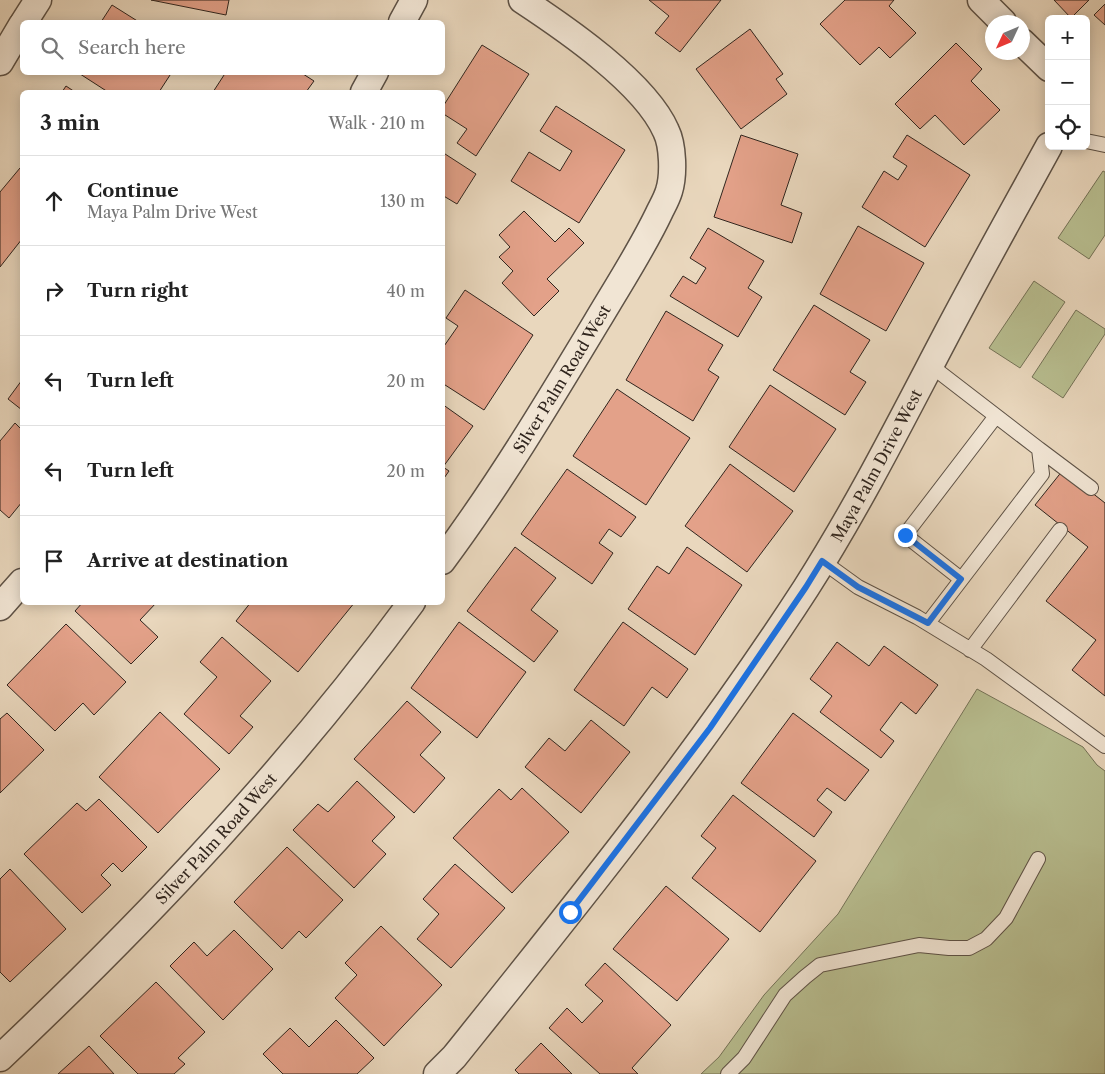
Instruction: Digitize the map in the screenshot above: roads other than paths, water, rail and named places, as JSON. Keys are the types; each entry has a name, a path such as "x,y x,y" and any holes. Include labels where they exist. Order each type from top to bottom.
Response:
{"street":[{"path":"26,20 38,0"},
{"path":"403,20 414,0"},
{"name":"Silver Palm Road West","path":"445,557 468,526 550,400 651,231 670,190 672,160 667,132 653,108 634,87 599,56 562,27 522,0"},
{"path":"981,0 996,15"},
{"path":"0,62 20,29"},
{"path":"1030,50 1045,64"},
{"path":"365,90 372,75"},
{"name":"Maya Palm Drive West","path":"437,1074 454,1057 570,912 710,728 806,587 879,464 930,365 1047,150"},
{"path":"0,607 20,584"},
{"name":"Silver Palm Road West","path":"0,1058 56,1005 178,882 282,768 373,656 410,605"}],"lane":[{"path":"1090,141 1105,144"},
{"path":"930,365 1091,488"},
{"path":"961,579 905,535 996,416"},
{"path":"928,623 1042,474 1039,449"},
{"path":"970,650 1060,530"},
{"path":"822,561 858,587 928,623 970,650 1105,746"},
{"path":"728,1074 744,1058 785,995 820,965 919,945 969,948 986,939 1006,918 1038,859"}]}
